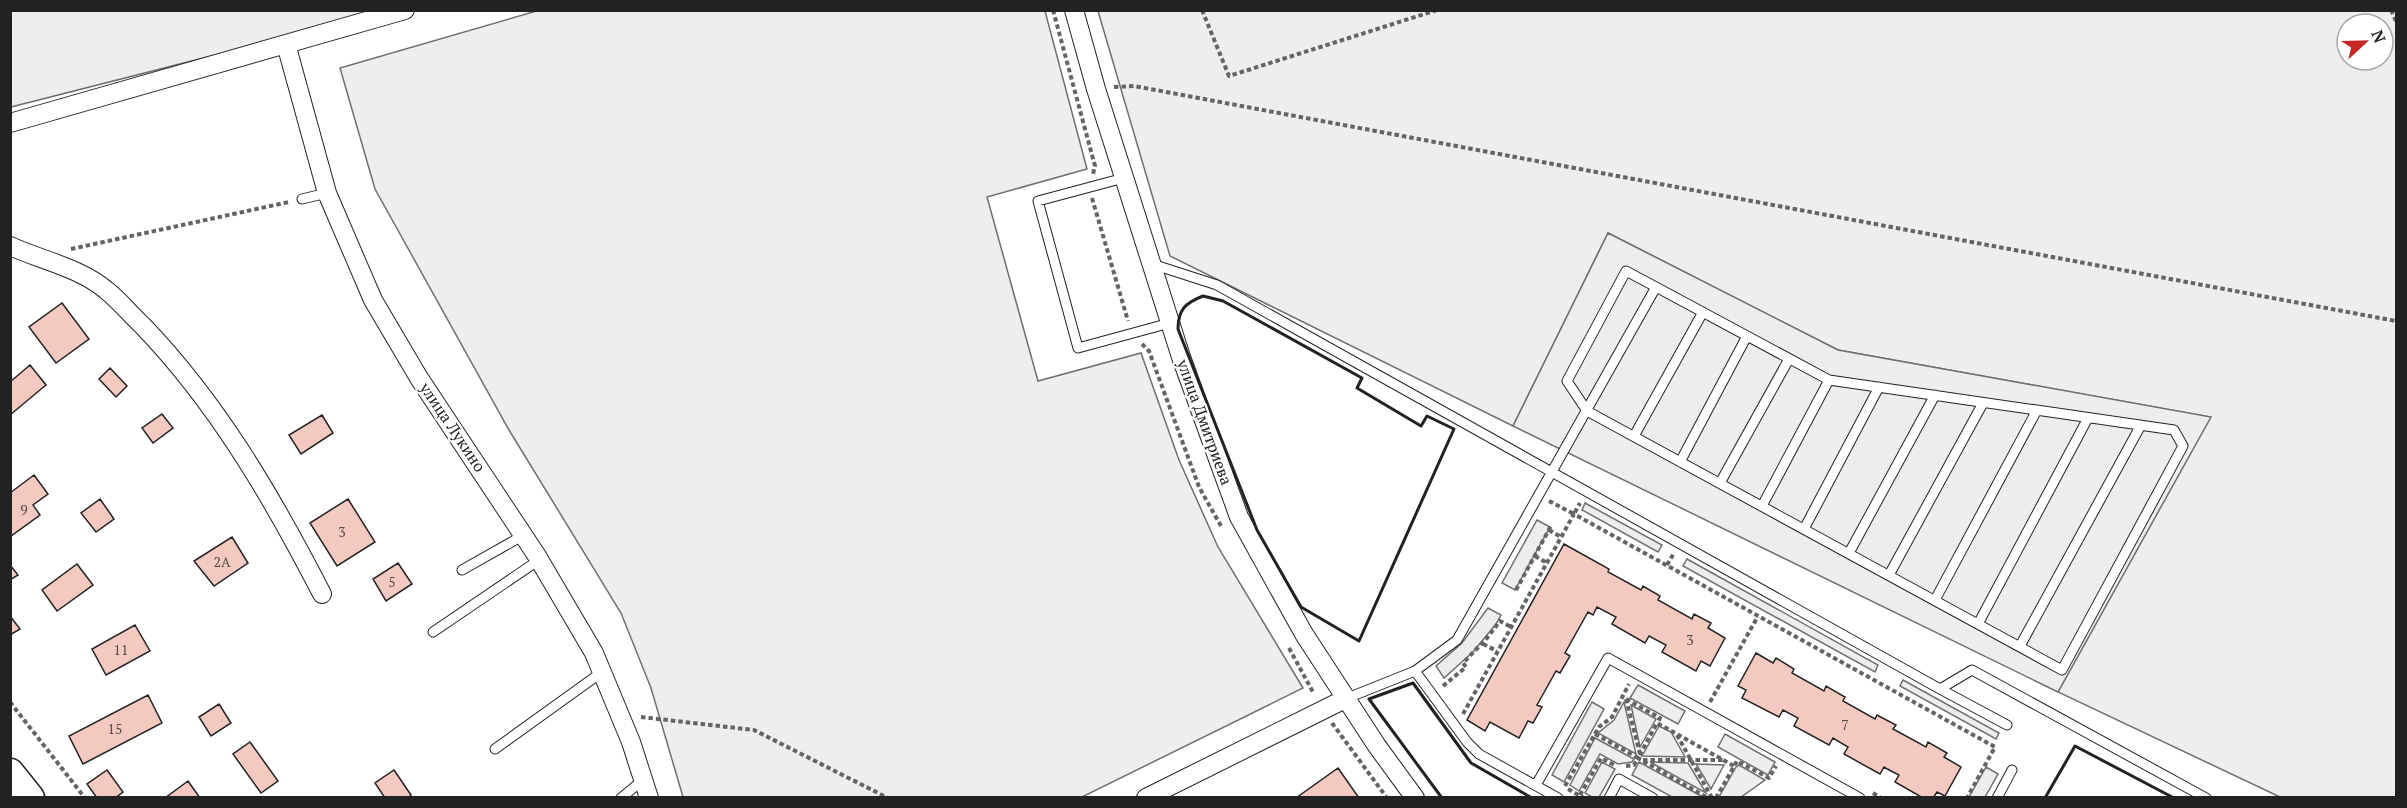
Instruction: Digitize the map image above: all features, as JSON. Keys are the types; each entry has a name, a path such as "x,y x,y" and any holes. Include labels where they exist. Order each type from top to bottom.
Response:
{"main road":[{"path":"10,773 30,798"}],"street":[{"path":"10,123 405,10"},
{"name":"улица Дмитриева","path":"1074,10 1096,89 1170,323 1239,517 1304,634 1345,699 1415,798"},
{"name":"улица Лукино","path":"286,44 327,193 373,300 419,378 524,535 594,653 646,789"},
{"path":"10,246 67,269 105,289 176,360 241,449 283,519 322,594"},
{"path":"1146,798 1345,699"}],"lane":[{"path":"1124,178 1038,201 1078,348 1170,323"},
{"path":"302,200 327,193"},
{"path":"1151,264 1217,285 2007,725"},
{"path":"1626,271 1702,312 1829,380 2174,429 2183,446 2062,670 1587,411 1567,381 1626,271"},
{"path":"1345,699 1415,671 1457,640 1656,287"},
{"path":"1634,436 1702,312"},
{"path":"1680,462 1747,336"},
{"path":"1720,483 1789,359"},
{"path":"1761,506 1829,380"},
{"path":"1804,529 1879,387"},
{"path":"1849,553 1935,395"},
{"path":"1889,575 1983,403"},
{"path":"1935,600 2037,410"},
{"path":"1978,624 2088,418"},
{"path":"2020,646 2141,426"},
{"path":"462,570 524,535"},
{"path":"433,632 539,560"},
{"path":"1536,785 1608,658 1860,798"},
{"path":"1940,689 1972,670 2206,798"},
{"path":"1415,671 1467,742 1479,754 1558,798"},
{"path":"495,749 602,672"},
{"path":"1997,798 2012,770"},
{"path":"1609,798 1619,779 1653,798"},
{"path":"621,798 646,789"}],"path":[{"path":"1202,10 1229,76 1437,10"},
{"path":"2391,10 2397,21"},
{"path":"1096,89 1134,86 2397,321"},
{"path":"69,250 302,200"},
{"path":"1461,717 1586,492"},
{"path":"1539,495 1995,747 1967,798"},
{"path":"1516,590 1550,528 1561,537"},
{"path":"1535,556 1547,563"},
{"path":"1710,702 1758,616"},
{"path":"1440,688 1466,667 1463,663 1483,644 1500,621 1511,627"},
{"path":"1483,644 1497,651"},
{"path":"1565,787 1595,734 1612,717 1624,698 1635,674"},
{"path":"1700,697 1720,708"},
{"path":"1595,734 1638,758 1660,718 1624,698"},
{"path":"1624,698 1640,754"},
{"path":"10,702 85,798"},
{"path":"1322,709 1387,798"},
{"path":"641,717 754,730 888,798"},
{"path":"1657,723 1734,766"},
{"path":"1677,734 1714,798 1737,760 1768,778 1775,766 1785,770"},
{"path":"1641,760 1724,760"},
{"path":"1871,792 1881,798"}],"shaded area":[{"path":"540,10 1045,11 1087,169 987,197 1038,381 1141,353 1179,460 1218,547 1303,688 1082,797 683,797 651,688 621,613 509,430 375,189 340,68"},
{"path":"11,11 388,11 11,107"},
{"path":"1098,11 2396,11 2396,797 2280,797 2058,692 2210,417 1838,350 1608,233 1513,426 1170,256"},
{"path":"1608,233 1838,350 2211,417 2058,692 1513,426"},
{"path":"1585,503 1662,545 1658,552 1582,510"},
{"path":"1537,520 1550,527 1515,590 1502,583"},
{"path":"1687,559 1878,665 1875,672 1683,566"},
{"path":"1488,608 1501,615 1496,624 1473,652 1444,678 1436,666 1462,643"},
{"path":"1903,680 1999,733 1996,739 1900,686"},
{"path":"1638,685 1685,711 1678,724 1630,698"},
{"path":"1592,702 1604,709 1564,782 1552,775"},
{"path":"1624,702 1636,754 1598,733 1614,720"},
{"path":"1631,705 1656,719 1640,747"},
{"path":"1659,726 1671,732 1685,757 1642,756"},
{"path":"1725,734 1775,762 1768,775 1718,747"},
{"path":"1595,738 1634,759 1632,762 1618,764 1600,754 1579,791 1570,785"},
{"path":"1602,762 1615,769 1599,797 1592,797 1585,793"},
{"path":"1639,762 1703,797 1672,797 1632,775"},
{"path":"1650,762 1688,763 1706,793"},
{"path":"1696,764 1724,765 1711,789"},
{"path":"1739,765 1765,780 1741,797 1719,797 1736,767"},
{"path":"1986,767 1998,774 1985,797 1969,797"}],"building":[{"path":"62,303 89,339 56,363 29,327"},
{"path":"30,365 46,385 10,415 10,382"},
{"path":"110,368 127,386 116,397 99,379"},
{"path":"162,414 173,428 153,443 142,428"},
{"path":"322,415 333,433 301,454 289,435"},
{"path":"34,475 48,494 33,505 40,515 11,536 10,493"},
{"path":"100,499 114,519 96,532 81,513"},
{"path":"348,499 375,542 337,566 310,523"},
{"path":"232,537 248,563 214,586 194,561"},
{"path":"1564,544 1641,590 1643,586 1660,596 1658,600 1692,619 1694,614 1711,623 1708,628 1725,638 1710,666 1701,661 1696,671 1662,652 1666,645 1649,636 1645,643 1612,624 1616,617 1597,607 1593,615 1588,612 1565,653 1570,656 1560,673 1556,671 1537,705 1542,707 1533,723 1528,721 1519,738 1490,722 1485,731 1467,720"},
{"path":"398,563 412,584 386,601 373,579"},
{"path":"77,564 93,585 57,611 42,590"},
{"path":"10,565 18,575 10,580"},
{"path":"10,616 20,629 10,635"},
{"path":"135,625 150,651 106,675 92,649"},
{"path":"1756,653 1773,663 1776,658 1794,669 1792,673 1824,691 1826,686 1845,697 1843,701 1875,719 1877,715 1896,725 1893,729 1926,747 1928,742 1947,753 1944,757 1961,767 1945,796 1937,792 1933,798 1923,798 1895,782 1899,775 1884,767 1880,774 1844,754 1848,747 1833,738 1829,745 1794,726 1798,718 1783,710 1779,717 1742,698 1746,690 1738,686"},
{"path":"148,695 162,723 83,764 69,736"},
{"path":"219,704 231,723 211,736 199,717"},
{"path":"250,742 278,781 261,793 233,754"},
{"path":"1338,768 1359,798 1296,798"},
{"path":"107,770 123,792 115,798 97,798 87,784"},
{"path":"394,770 411,795 408,798 385,798 375,783"},
{"path":"188,781 200,798 165,798"}],"wall":[{"path":"1203,296 1223,301 1362,378 1357,388 1421,426 1427,416 1454,429 1359,641 1301,607 1257,530 1178,329 1179,317 1184,308 1203,296"},
{"path":"1442,798 1369,699 1413,683 1471,763 1532,798"},
{"path":"2045,798 2075,746 2174,798"}]}
